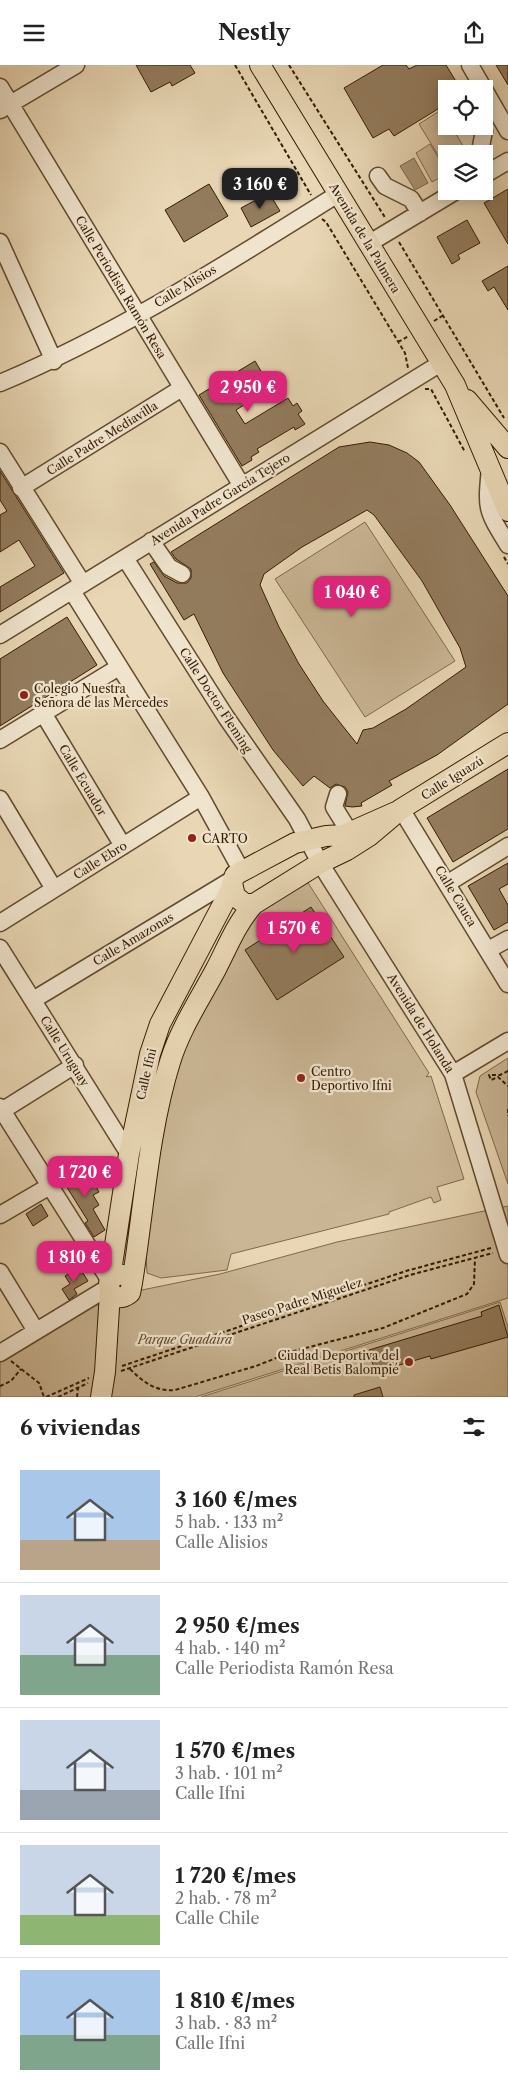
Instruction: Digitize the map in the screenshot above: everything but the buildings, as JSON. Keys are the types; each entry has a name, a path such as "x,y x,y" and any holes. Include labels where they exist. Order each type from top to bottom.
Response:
{"main road":[{"name":"Avenida de la Palmera","path":"260,65 455,385"},
{"path":"455,385 508,448"},
{"path":"455,385 508,511"},
{"name":"Calle Iguazú","path":"239,876 279,850 308,840 350,833 399,811 508,743"},
{"name":"Calle Iguazú","path":"258,902 320,863 369,836 399,811"},
{"path":"258,874 263,883 258,902 239,901 239,876 258,874"},
{"name":"Calle Ifni","path":"116,1286 129,1154 150,1054 160,1025 239,876"},
{"name":"Calle Ifni","path":"116,1286 141,1228 145,1176 170,1062 203,992 242,920 258,902"},
{"path":"104,1378 116,1286"}],"street":[{"path":"5,107 76,65"},
{"path":"470,65 508,131"},
{"name":"Calle Periodista Ramón Resa","path":"0,87 5,107 138,315 242,486"},
{"path":"493,163 508,161"},
{"path":"378,176 385,186 411,199 420,213"},
{"name":"Calle Alisios","path":"0,383 54,361 138,315 338,194"},
{"path":"368,244 441,200"},
{"path":"0,242 54,361"},
{"name":"Avenida Padre García Tejero","path":"0,635 441,363"},
{"name":"Calle Padre Mediavilla","path":"21,488 182,389"},
{"path":"0,452 78,587 119,667 201,797 239,876"},
{"path":"490,468 486,502 488,513 506,550"},
{"path":"151,541 170,567 182,574"},
{"name":"Calle Doctor Fleming","path":"125,558 236,732 297,819 320,863"},
{"path":"0,740 119,667"},
{"name":"Calle Ecuador","path":"42,713 124,846"},
{"path":"338,794 334,807 350,833"},
{"name":"Calle Ebro","path":"0,923 201,797"},
{"path":"0,799 54,889"},
{"name":"Calle Cauca","path":"399,811 448,883 508,984"},
{"path":"448,883 508,846"},
{"name":"Avenida de Holanda","path":"320,863 453,1074 500,1251"},
{"name":"Calle Amazonas","path":"33,1000 239,876"},
{"path":"488,950 508,939"},
{"name":"Calle Uruguay","path":"0,948 129,1154"},
{"path":"453,1074 508,1041"},
{"path":"0,1353 116,1286 48,1187 1,1110 75,1065"},
{"path":"0,1215 48,1187"},
{"path":"0,1272 36,1331"}],"path":[{"path":"235,65 312,197"},
{"path":"289,65 388,222"},
{"path":"321,218 326,222 405,353 410,373"},
{"path":"397,235 402,250 508,425"},
{"path":"420,389 430,389 468,457"},
{"path":"506,550 508,564"},
{"path":"508,1071 500,1075 489,1075 491,1080 498,1077 508,1086"},
{"path":"508,1109 508,1116"},
{"path":"0,1353 39,1383 45,1397 104,1378 406,1271 500,1251"},
{"name":"Paseo Padre Miguelez","path":"58,1397 104,1378 410,1275 500,1251"},
{"path":"130,1369 142,1381 154,1387 164,1391 175,1390 256,1366 294,1351 383,1328 466,1294 474,1284 476,1257"},
{"path":"0,1386 11,1381 21,1369"},
{"path":"77,1397 78,1388"}],"green space":[{"path":"438,112 438,135 456,135 463,145 438,145 438,155 419,124"},
{"path":"430,144 438,157 438,179 432,182 416,153"},
{"path":"365,522 455,661 365,717 275,579"},
{"name":"Centro Deportivo Ifni","path":"305,878 429,1073 426,1077 431,1076 464,1179 437,1187 441,1200 434,1203 431,1197 389,1212 389,1214 231,1254 227,1270 161,1278 147,1273 145,1238 171,1074 248,918"},
{"path":"508,1058 508,1184 476,1092 480,1076"},
{"name":"Parque Guadaíra","path":"508,1206 508,1298 195,1397 0,1397 0,1360 94,1306 142,1290 220,1274 337,1242"},
{"name":"Ciudad Deportiva del Real Betis Balompié","path":"500,1302 508,1327 508,1397 201,1397"}],"shaded area":[{"path":"414,158 428,183 415,190 400,166"}],"place":[{"name":"Colegio Nuestra Señora de las Mercedes","path":"24,695"},
{"name":"CARTO","path":"192,838"},
{"name":"Centro Deportivo Ifni","path":"301,1078"},
{"name":"Ciudad Deportiva del Real Betis Balompié","path":"409,1362"}]}
